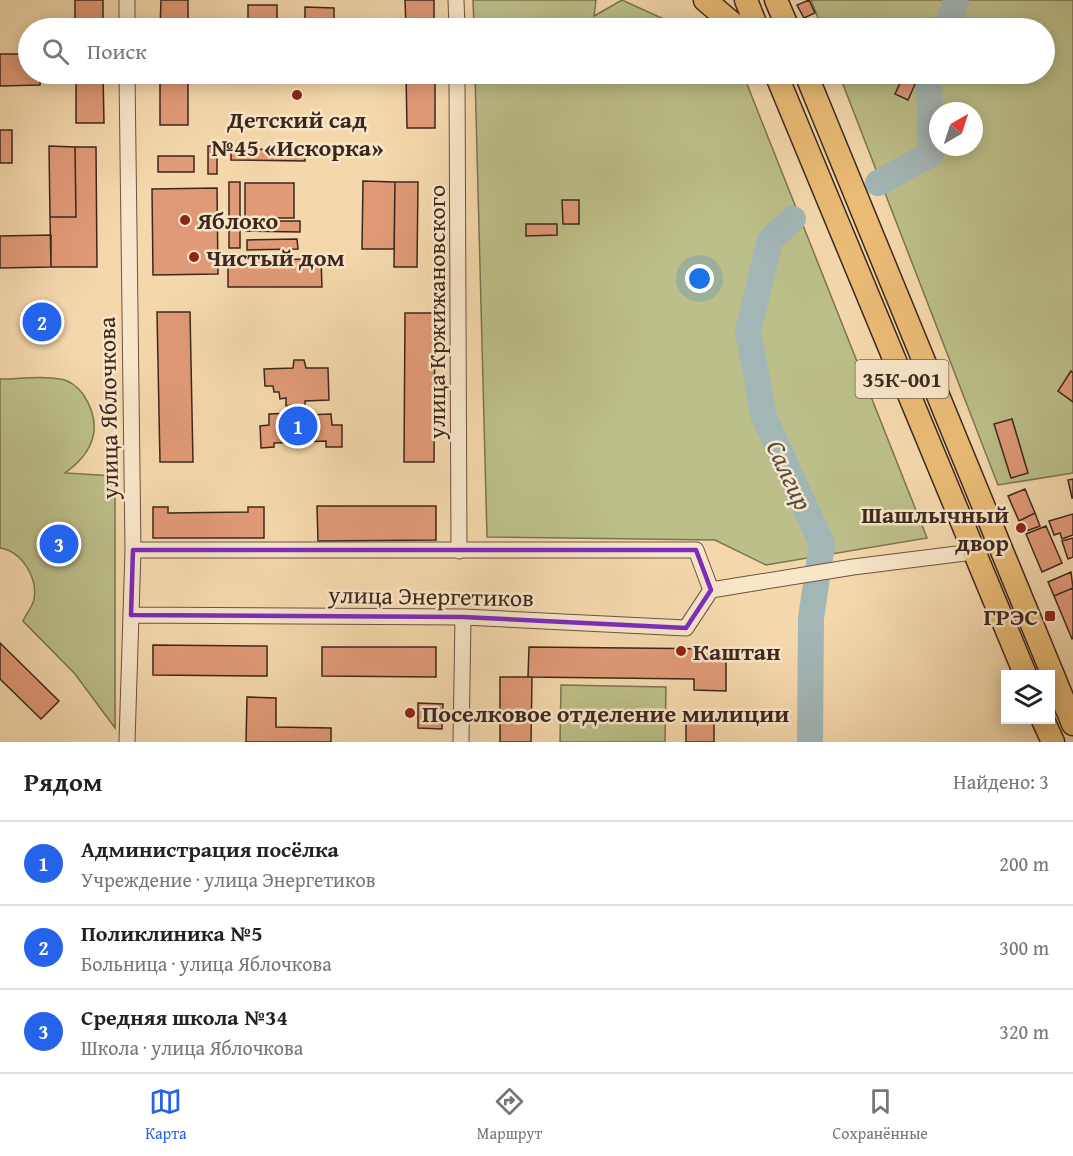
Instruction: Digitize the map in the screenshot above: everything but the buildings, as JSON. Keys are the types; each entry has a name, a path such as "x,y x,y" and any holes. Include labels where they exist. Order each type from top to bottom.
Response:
{"main road":[{"path":"705,0 726,18"},
{"path":"746,0 754,18"},
{"path":"776,0 784,18"},
{"name":"35К-001","path":"779,84 1023,670"},
{"name":"35К-001","path":"810,84 1073,724"},
{"path":"1046,724 1053,742"}],"street":[{"path":"127,18 128,0"},
{"path":"456,0 457,18"},
{"name":"улица Яблочкова","path":"127,84 133,550 127,742"},
{"name":"улица Кржижановского","path":"457,84 459,551"},
{"name":"улица Энергетиков","path":"131,615 463,617 686,628 711,590 696,550 133,550"},
{"path":"711,590 853,567 973,552"},
{"path":"461,742 463,617"}],"highlighted area":[{"path":"133,550 696,550 711,590 686,628 463,617 131,615"}],"green space":[{"path":"473,0 596,0 594,16 622,0 661,18 474,18"},
{"path":"811,0 1073,0 1073,473 998,485 843,84 1055,84 1055,18 818,18"},
{"path":"475,84 747,84 927,538 766,565 715,540 487,537"},
{"path":"53,378 76,386 83,394 93,417 93,438 83,456 65,473 115,476 115,728 75,674 23,621 33,602 35,591 31,574 15,554 0,548 0,379"},
{"path":"561,685 666,687 665,742 560,742"}],"waterway":[{"name":"Салгир","path":"950,18 956,0"},
{"name":"Салгир","path":"878,183 931,154 929,84"},
{"name":"Салгир","path":"793,219 770,240 748,331 764,417 822,544 811,618 810,742"}],"place":[{"name":"Детский сад №45 «Искорка»","path":"297,95"},
{"name":"Яблоко","path":"185,220"},
{"name":"Чистый дом","path":"194,257"},
{"name":"Поликлиника №5","path":"42,322"},
{"name":"Администрация посёлка","path":"298,426"},
{"name":"Шашлычный двор","path":"1021,528"},
{"name":"Средняя школа №34","path":"59,544"},
{"name":"ГРЭС","path":"1050,616"},
{"name":"Каштан","path":"681,651"},
{"name":"Поселковое отделение милиции","path":"410,713"}]}
